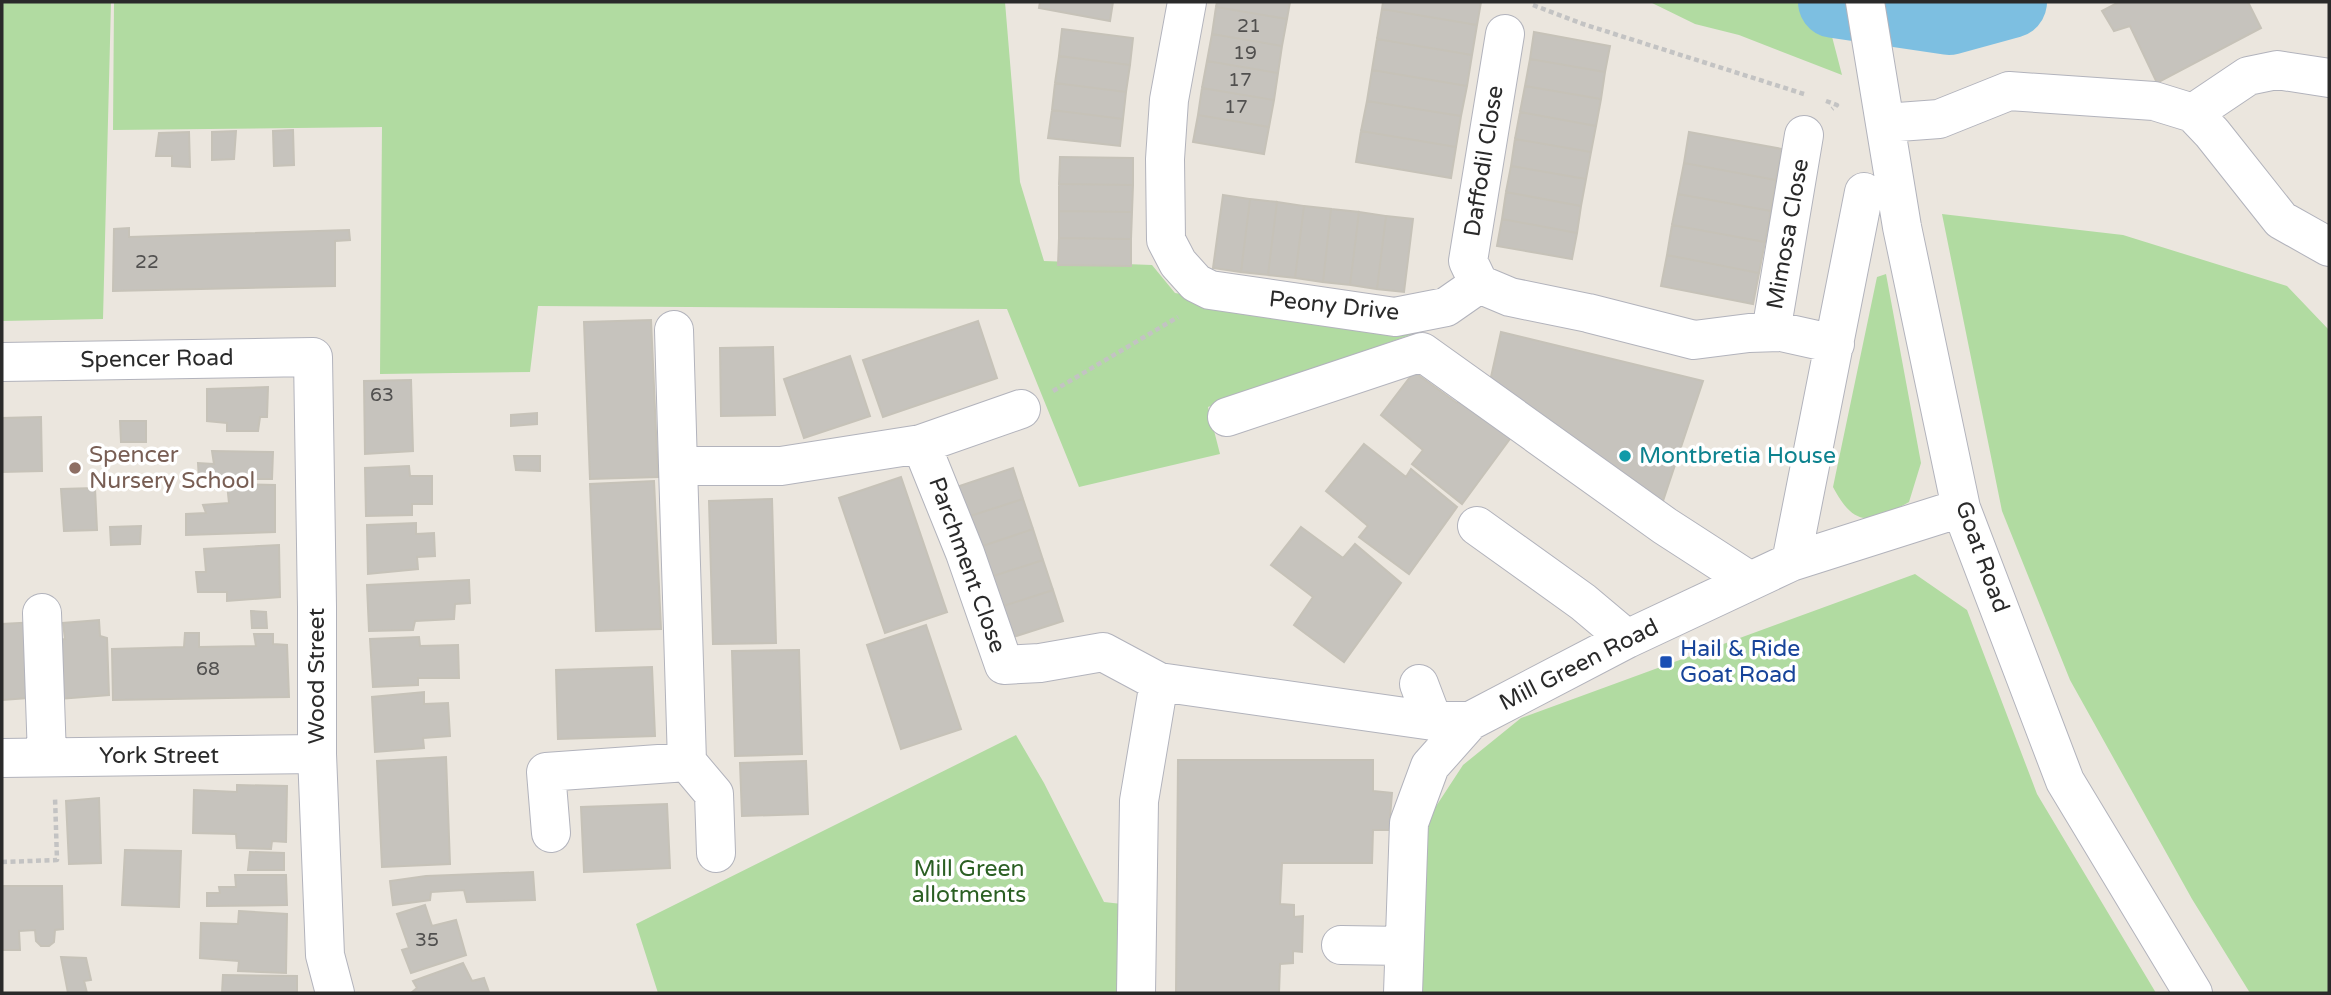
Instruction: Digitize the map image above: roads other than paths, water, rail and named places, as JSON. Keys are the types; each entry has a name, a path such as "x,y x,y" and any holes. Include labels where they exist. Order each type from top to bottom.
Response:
{"street":[{"name":"Peony Drive","path":"1187,2 1169,100 1165,159 1166,240 1178,263 1196,283 1210,290 1395,317 1446,307 1479,284"},
{"name":"Goat Road","path":"1865,2 1902,227 1961,508 2065,780 2193,993"},
{"name":"Daffodil Close","path":"1479,284 1468,261 1505,34"},
{"path":"2193,113 2248,76 2277,70 2329,78"},
{"path":"1885,123 1939,119 2008,91 2154,102 2193,113 2281,220 2329,247"},
{"name":"Mimosa Close","path":"1771,332 1804,135"},
{"path":"1791,562 1864,192"},
{"path":"1479,284 1510,297 1588,313 1694,340 1781,332 1835,344"},
{"path":"674,330 687,762 714,794 716,853"},
{"path":"1227,418 1422,352 1665,526 1750,581"},
{"name":"Spencer Road","path":"2,362 313,357"},
{"name":"Wood Street","path":"313,357 317,754 326,955 335,993"},
{"path":"678,466 781,466 853,456 921,444 1021,409"},
{"name":"Parchment Close","path":"921,444 965,553 1004,666 1041,663 1103,652 1159,682 1433,721 1470,721"},
{"name":"Mill Green Road","path":"1403,993 1409,824 1430,766 1470,721 1626,639 1791,562 1961,508"},
{"path":"1477,526 1583,602 1626,639"},
{"path":"42,613 50,757"},
{"path":"1136,993 1139,801 1159,682"},
{"path":"1419,684 1433,721"},
{"name":"York Street","path":"2,758 317,754"},
{"path":"551,833 546,772 687,762"},
{"path":"1341,944 1404,946"}],"waterway":[{"path":"1834,2 1949,19 2011,2"}],"place":[{"name":"Montbretia House","path":"1625,456"},
{"name":"Spencer Nursery School","path":"75,468"},
{"name":"Hail & Ride Goat Road","path":"1666,662"}],"park label":[{"name":"Mill Green allotments","path":"969,882"}]}
